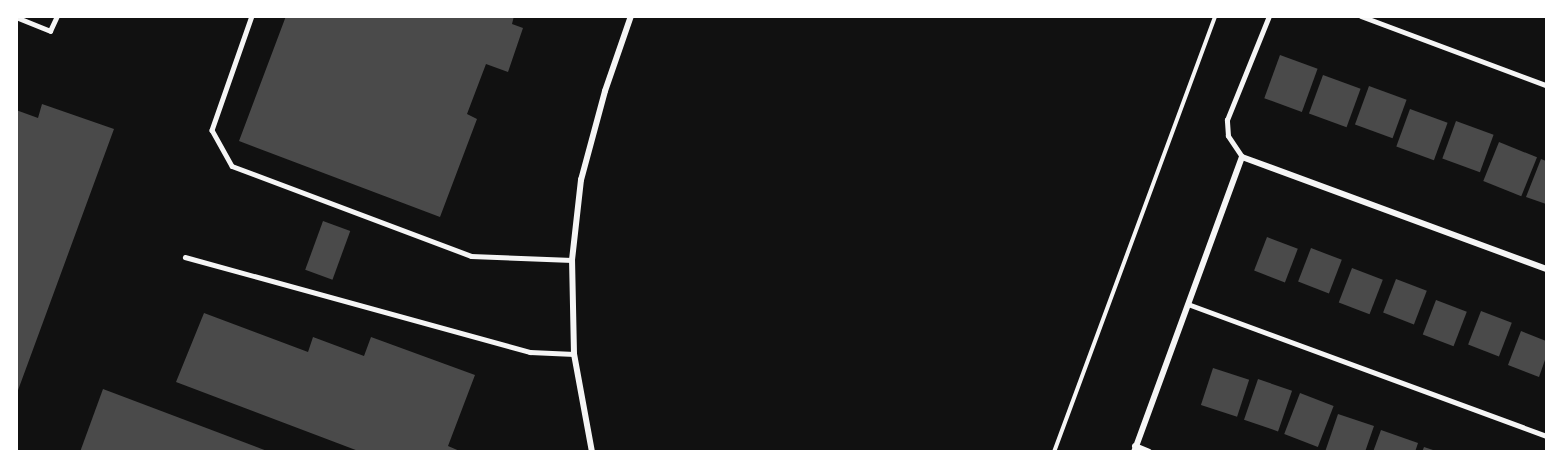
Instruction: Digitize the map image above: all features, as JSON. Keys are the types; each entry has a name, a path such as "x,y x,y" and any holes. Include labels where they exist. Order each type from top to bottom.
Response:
{"street":[{"path":"592,452 574,354 572,260 582,180 605,91 631,16"},
{"path":"1149,452 1134,449 1242,157 1546,269"}],"lane":[{"path":"16,17 50,31 57,16"},
{"path":"252,16 212,130 232,166 471,256 572,260"},
{"path":"1242,157 1228,136 1227,120 1269,16"},
{"path":"1361,16 1546,85"},
{"path":"185,257 530,352 574,354"},
{"path":"1188,304 1546,436"}],"path":[{"path":"1054,452 1215,16"}],"building":[{"path":"286,16 514,16 512,24 523,28 508,72 486,64 467,114 477,119 440,217 239,141"},
{"path":"1280,55 1318,69 1302,112 1264,98"},
{"path":"1323,75 1361,89 1347,127 1309,114"},
{"path":"1369,86 1407,100 1393,138 1355,125"},
{"path":"42,104 114,129 17,393 16,110 38,118"},
{"path":"1410,109 1448,123 1434,160 1396,147"},
{"path":"1456,121 1494,135 1480,172 1442,159"},
{"path":"1499,142 1537,157 1521,196 1483,181"},
{"path":"1541,159 1546,161 1546,204 1526,197"},
{"path":"323,221 350,231 332,280 305,270"},
{"path":"1267,237 1298,249 1285,282 1254,271"},
{"path":"1311,248 1342,260 1329,293 1298,282"},
{"path":"1352,268 1383,280 1370,314 1339,303"},
{"path":"1396,279 1427,291 1414,324 1383,313"},
{"path":"1436,300 1467,312 1454,346 1423,335"},
{"path":"1481,311 1512,323 1499,356 1468,345"},
{"path":"204,313 308,352 313,337 364,356 371,337 475,375 448,446 462,452 361,452 176,382"},
{"path":"1521,331 1546,341 1546,357 1539,377 1508,365"},
{"path":"1213,368 1249,380 1237,417 1201,405"},
{"path":"1258,379 1292,391 1278,431 1244,420"},
{"path":"103,389 267,451 267,452 80,452"},
{"path":"1300,393 1334,406 1318,447 1284,434"},
{"path":"1338,414 1374,426 1365,452 1325,452"},
{"path":"1381,430 1418,443 1415,452 1373,452"},
{"path":"1424,447 1436,451 1436,452 1422,452"}]}
